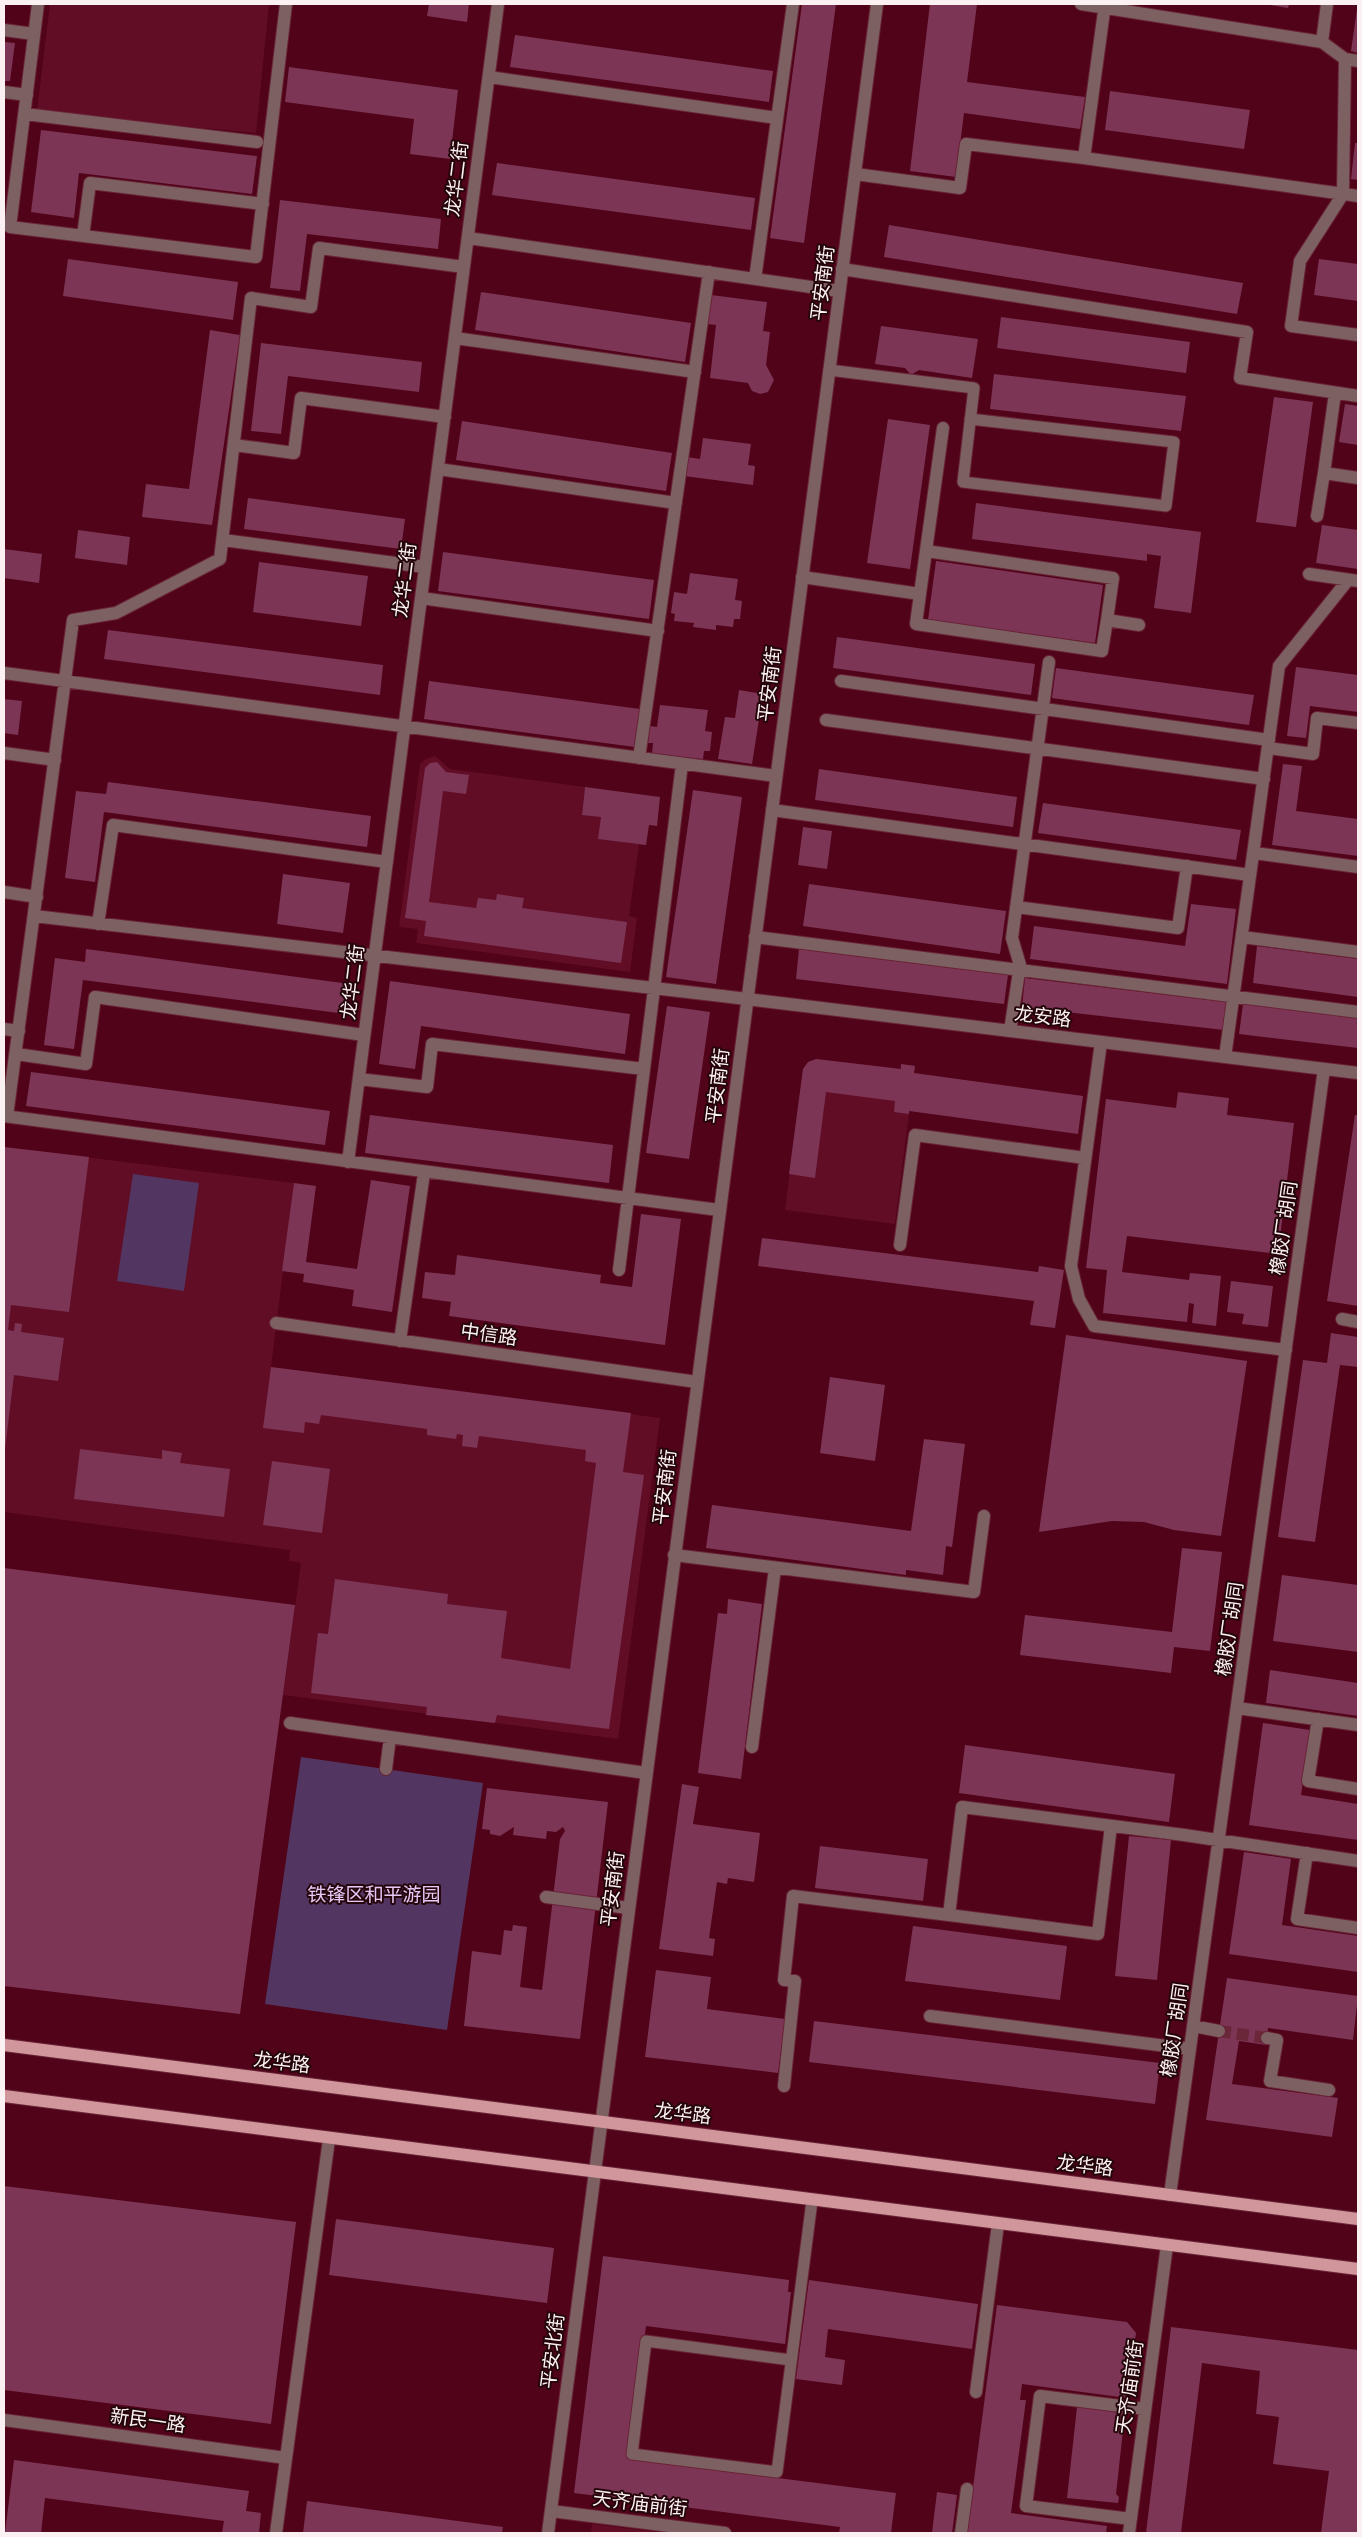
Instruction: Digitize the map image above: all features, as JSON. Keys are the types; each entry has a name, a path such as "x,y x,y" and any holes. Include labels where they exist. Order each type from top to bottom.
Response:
{"main road":[{"name":"龙华路","path":"4,2045 1358,2219"},
{"path":"4,2096 812,2201 1358,2269"}],"street":[{"path":"38,4 10,227 256,257 286,4"},
{"name":"龙华二街","path":"348,1162 498,4"},
{"path":"755,279 793,4"},
{"name":"平安南街","path":"594,2173 877,4"},
{"path":"1081,4 1105,5 1322,42 1345,59 1358,61"},
{"path":"1322,42 1327,4"},
{"path":"1084,158 1105,5"},
{"path":"4,30 34,34"},
{"path":"1345,59 1343,194 1300,262 1291,326 1358,335"},
{"path":"489,78 778,118"},
{"path":"4,92 27,95"},
{"path":"25,114 257,142"},
{"path":"855,174 960,188 966,144 1084,158 1358,196"},
{"path":"83,236 90,183 262,204"},
{"path":"468,238 839,291"},
{"path":"464,267 319,248 311,308 251,298 220,559 116,613 73,620 16,1054 6,1116 719,1210"},
{"path":"842,269 1247,332 1240,378 1358,396"},
{"path":"639,758 709,272"},
{"path":"455,338 694,372"},
{"path":"1318,516 1335,393"},
{"path":"234,444 294,452 301,398 445,417"},
{"path":"926,551 1113,578 1102,652 916,624 920,594 943,428"},
{"path":"438,469 676,503"},
{"path":"1324,473 1358,478"},
{"path":"223,540 425,567"},
{"path":"1309,574 1353,581"},
{"path":"802,577 920,594"},
{"path":"1225,1057 1279,666 1353,581"},
{"path":"421,598 658,632"},
{"path":"1107,620 1139,625"},
{"path":"1010,1031 1020,965 1012,938 1049,662"},
{"path":"4,673 776,776"},
{"path":"841,681 1043,708 1269,744 1313,754 1318,718 1358,723"},
{"path":"826,720 1264,779"},
{"path":"4,753 55,760"},
{"path":"619,1270 682,764"},
{"path":"772,810 1250,874"},
{"path":"98,924 113,825 387,862"},
{"path":"1254,853 1358,867"},
{"path":"1016,906 1178,928 1187,866"},
{"path":"4,892 37,896"},
{"name":"龙安路","path":"34,916 722,996 1358,1073"},
{"path":"755,937 1358,1012"},
{"path":"1242,937 1358,952"},
{"path":"16,1054 86,1064 95,997 364,1034"},
{"path":"4,1029 19,1031"},
{"path":"1101,1042 1071,1266 1078,1298 1094,1326 1286,1350"},
{"path":"359,1079 427,1087 432,1044 644,1069"},
{"name":"橡胶厂胡同","path":"1170,2195 1324,1069"},
{"path":"900,1245 915,1135 1086,1158"},
{"path":"400,1341 424,1172"},
{"path":"1342,1319 1358,1322"},
{"name":"中信路","path":"276,1323 697,1382"},
{"path":"674,1556 974,1592 984,1516"},
{"path":"752,1747 776,1568"},
{"path":"1237,1708 1358,1725"},
{"path":"1318,1720 1308,1781 1358,1789"},
{"path":"290,1723 646,1773"},
{"path":"386,1769 390,1737"},
{"path":"949,1915 962,1807 1219,1840 1358,1861"},
{"path":"784,2086 795,1981 784,1980 793,1896 1098,1934 1111,1826"},
{"path":"1307,1853 1297,1919 1358,1928"},
{"path":"546,1897 628,1908"},
{"path":"930,2016 1190,2049"},
{"path":"1193,2026 1219,2031"},
{"path":"1267,2038 1277,2040 1270,2081 1329,2090"},
{"path":"276,2533 329,2138"},
{"name":"平安北街","path":"548,2533 594,2173"},
{"path":"976,2392 998,2224"},
{"name":"天齐庙前街","path":"1129,2533 1167,2245"},
{"path":"1131,2519 1026,2506 1040,2396 1145,2409"},
{"name":"新民一路","path":"4,2420 286,2458"},
{"path":"961,2533 967,2489"},
{"name":"天齐庙前街","path":"551,2511 725,2533"}],"lane":[{"path":"829,370 974,388 970,418 963,482 1166,506 1174,442 970,418"},
{"path":"791,2360 646,2341 632,2454 777,2472 812,2201"}],"shaded area":[{"path":"50,4 269,4 256,133 37,112"},
{"path":"435,756 450,769 585,787 582,814 601,817 599,839 639,844 629,916 637,918 630,972 416,943 418,929 399,927 420,764 426,759"},
{"path":"816,1059 900,1069 901,1064 915,1066 895,1224 785,1210 803,1069 808,1062"},
{"path":"4,1147 294,1183 271,1367 660,1418 618,1739 283,1695 301,1563 289,1561 290,1550 4,1512"},
{"path":"592,2524 665,2533 591,2533"}],"green space":[{"path":"133,1174 199,1183 184,1291 117,1281"},
{"name":"铁锋区和平游园","path":"301,1757 483,1783 447,2030 265,2004"}],"building":[{"path":"429,4 469,4 467,22 427,16"},
{"path":"802,4 836,4 804,243 770,238"},
{"path":"930,4 977,4 967,82 1085,97 1080,129 964,113 956,177 910,171"},
{"path":"1264,4 1289,4 1288,8"},
{"path":"1358,9 1358,53 1351,51"},
{"path":"515,35 773,71 769,102 510,67"},
{"path":"4,42 15,43 10,81 4,81"},
{"path":"289,67 458,90 450,159 410,154 414,119 285,102"},
{"path":"1110,91 1250,110 1244,149 1105,130"},
{"path":"41,130 257,156 252,194 79,173 74,218 31,212"},
{"path":"1355,143 1358,143 1358,180 1351,179"},
{"path":"497,163 755,198 751,230 492,195"},
{"path":"280,200 441,219 438,249 307,234 300,291 270,288"},
{"path":"889,225 1243,283 1237,314 884,257"},
{"path":"68,259 238,282 233,320 63,296"},
{"path":"1319,259 1358,264 1358,301 1314,295"},
{"path":"481,292 691,323 685,362 475,330"},
{"path":"711,295 767,302 763,331 770,332 766,365 774,380 768,392 760,394 752,391 748,383 710,378 716,325 707,324"},
{"path":"1001,317 1190,342 1186,373 997,348"},
{"path":"881,326 978,339 972,378 919,370 911,375 905,368 875,364"},
{"path":"210,330 240,335 212,525 142,517 146,484 189,489"},
{"path":"261,343 422,362 419,392 288,376 281,434 251,431"},
{"path":"994,374 1186,396 1181,431 990,409"},
{"path":"1274,397 1313,402 1296,527 1256,522"},
{"path":"1345,404 1358,406 1358,445 1339,442"},
{"path":"888,419 930,425 910,569 867,563"},
{"path":"462,421 672,453 666,491 456,460"},
{"path":"703,438 751,444 748,465 755,466 753,485 684,476 687,457 700,459"},
{"path":"248,498 405,519 401,549 244,529"},
{"path":"976,503 1201,532 1191,613 1154,608 1161,556 1147,554 1147,561 972,539"},
{"path":"1322,525 1358,530 1358,569 1316,563"},
{"path":"78,530 130,537 127,565 75,558"},
{"path":"4,549 42,554 39,583 4,578"},
{"path":"443,552 654,580 649,619 438,591"},
{"path":"936,561 1103,585 1095,643 928,620"},
{"path":"259,562 368,576 361,626 253,612"},
{"path":"690,573 738,579 735,600 742,601 740,619 734,619 733,627 716,625 716,630 693,627 694,623 674,621 675,614 671,613 674,592 687,594"},
{"path":"108,630 383,665 380,695 104,659"},
{"path":"837,637 1035,664 1031,695 833,668"},
{"path":"1296,667 1358,675 1358,712 1310,706 1306,738 1287,736"},
{"path":"1056,668 1254,695 1249,725 1052,698"},
{"path":"429,681 640,709 635,747 424,719"},
{"path":"739,690 763,694 752,764 718,759 725,717 735,718"},
{"path":"4,699 22,701 18,735 4,733"},
{"path":"660,705 708,710 705,731 712,732 710,751 704,751 703,759 652,754 653,743 648,743 650,726 657,727"},
{"path":"437,762 446,772 469,775 466,794 443,791 429,902 476,908 478,898 496,900 497,894 524,898 522,908 627,922 621,963 424,936 426,921 405,918 425,768 430,763"},
{"path":"1283,764 1302,766 1296,811 1358,819 1358,856 1272,845"},
{"path":"819,769 1017,797 1013,827 815,800"},
{"path":"108,782 371,816 367,847 104,812 95,882 65,878 76,791 106,794"},
{"path":"585,787 660,797 657,826 649,825 646,845 598,839 601,817 582,815"},
{"path":"693,790 742,797 716,984 666,977"},
{"path":"1043,803 1241,830 1236,860 1038,833"},
{"path":"803,827 832,831 827,869 798,865"},
{"path":"283,874 350,883 343,933 277,924"},
{"path":"809,884 1006,911 1000,954 803,926"},
{"path":"1191,904 1236,909 1227,984 1030,959 1034,926 1185,946"},
{"path":"1257,946 1358,959 1358,997 1253,983"},
{"path":"86,949 350,984 346,1014 83,980 74,1049 44,1045 55,958 85,962"},
{"path":"799,949 1008,975 1004,1004 796,979"},
{"path":"1025,978 1227,1002 1224,1030 1022,1007"},
{"path":"390,981 630,1014 625,1054 421,1026 415,1069 379,1064"},
{"path":"1243,1004 1358,1018 1358,1048 1239,1034"},
{"path":"667,1006 710,1012 689,1159 646,1153"},
{"path":"816,1059 901,1069 901,1064 915,1066 914,1073 1083,1096 1078,1134 909,1111 909,1114 894,1112 895,1101 826,1092 815,1178 789,1174 803,1069 808,1062"},
{"path":"31,1072 330,1111 325,1145 26,1106"},
{"path":"1178,1092 1229,1098 1227,1115 1294,1123 1278,1254 1127,1236 1122,1272 1189,1280 1190,1273 1221,1276 1216,1326 1192,1323 1194,1304 1189,1303 1187,1322 1103,1313 1107,1270 1086,1268 1106,1099 1176,1108"},
{"path":"370,1115 613,1145 609,1183 365,1153"},
{"path":"1355,1115 1358,1115 1358,1306 1327,1301"},
{"path":"4,1147 89,1157 69,1312 11,1305 8,1330 14,1331 15,1323 22,1324 21,1332 64,1338 58,1381 14,1375 5,1449"},
{"path":"371,1180 410,1186 392,1312 352,1306 354,1290 303,1282 304,1274 282,1271 294,1183 316,1186 306,1262 357,1269"},
{"path":"641,1214 681,1219 665,1345 449,1316 451,1302 422,1298 425,1272 455,1275 457,1255 601,1275 600,1283 632,1287"},
{"path":"762,1238 1038,1272 1039,1266 1064,1270 1055,1328 1030,1325 1034,1301 758,1266"},
{"path":"1231,1281 1273,1286 1268,1327 1242,1324 1244,1314 1227,1312"},
{"path":"1331,1333 1358,1337 1358,1367 1340,1365 1315,1542 1278,1537 1303,1360 1327,1363"},
{"path":"1066,1335 1247,1361 1221,1536 1174,1530 1144,1522 1112,1521 1039,1532"},
{"path":"271,1367 631,1413 623,1472 644,1475 609,1729 497,1715 495,1723 426,1715 427,1707 311,1693 318,1633 328,1634 335,1579 448,1594 447,1604 507,1611 501,1658 570,1669 596,1463 585,1461 586,1450 479,1436 477,1448 462,1446 463,1435 457,1434 456,1439 427,1435 427,1429 321,1415 319,1424 305,1422 304,1433 263,1428"},
{"path":"830,1377 885,1385 875,1461 820,1453"},
{"path":"924,1439 965,1444 952,1547 946,1546 943,1575 906,1570 906,1575 706,1548 712,1505 911,1531"},
{"path":"80,1449 162,1459 162,1450 182,1453 180,1463 230,1469 224,1517 74,1499"},
{"path":"272,1461 330,1469 322,1533 263,1525"},
{"path":"1182,1548 1222,1552 1210,1651 1174,1647 1171,1673 1020,1655 1025,1615 1172,1632"},
{"path":"4,1568 295,1605 240,2014 4,1986"},
{"path":"1282,1575 1358,1585 1358,1652 1273,1641"},
{"path":"728,1599 762,1604 741,1779 698,1773 718,1613 727,1614"},
{"path":"1270,1670 1358,1683 1358,1716 1266,1703"},
{"path":"1263,1723 1310,1730 1301,1795 1358,1804 1358,1840 1249,1825"},
{"path":"965,1745 1175,1774 1169,1822 959,1793"},
{"path":"682,1784 699,1787 693,1824 760,1833 754,1882 728,1878 727,1884 717,1882 709,1938 715,1939 713,1956 659,1949"},
{"path":"487,1788 608,1802 580,2039 464,2026 472,1951 501,1955 504,1930 512,1931 513,1925 527,1927 520,1987 542,1990 560,1839 565,1831 563,1827 556,1832 547,1831 546,1839 513,1835 514,1827 500,1836 490,1834 490,1830 482,1829"},
{"path":"1129,1836 1171,1840 1157,1980 1115,1976"},
{"path":"820,1846 928,1859 923,1901 815,1888"},
{"path":"1244,1852 1291,1859 1282,1925 1358,1936 1358,1972 1229,1954"},
{"path":"913,1926 1067,1946 1060,2000 905,1981"},
{"path":"656,1970 711,1977 707,2009 785,2019 778,2073 645,2057"},
{"path":"1227,1978 1358,1996 1353,2040 1268,2028 1266,2045 1239,2041 1232,2084 1338,2098 1332,2137 1206,2120"},
{"path":"814,2021 1160,2063 1155,2104 809,2062"},
{"path":"4,2186 296,2222 271,2424 4,2390"},
{"path":"336,2219 554,2248 547,2303 329,2275"},
{"path":"603,2256 789,2280 788,2292 791,2292 785,2344 646,2326 629,2459 896,2493 891,2533 839,2533 840,2527 574,2493"},
{"path":"809,2280 978,2304 972,2349 828,2329 825,2357 845,2360 842,2385 796,2379"},
{"path":"997,2305 1127,2322 1136,2333 1127,2398 1022,2384 1020,2400 1026,2400 1011,2513 1107,2526 1106,2533 967,2533"},
{"path":"1171,2327 1358,2350 1358,2533 1321,2533 1329,2471 1273,2464 1279,2417 1256,2414 1260,2371 1202,2363 1181,2533 1146,2533"},
{"path":"1077,2407 1125,2412 1116,2494 1119,2497 1118,2503 1067,2498"},
{"path":"14,2460 249,2491 246,2511 261,2513 259,2533 222,2533 224,2521 45,2498 41,2533 5,2533"},
{"path":"937,2492 957,2495 952,2533 932,2533"},
{"path":"307,2501 503,2527 502,2533 303,2533"}],"tunnel":[{"path":"1219,2031 1267,2038"}]}
